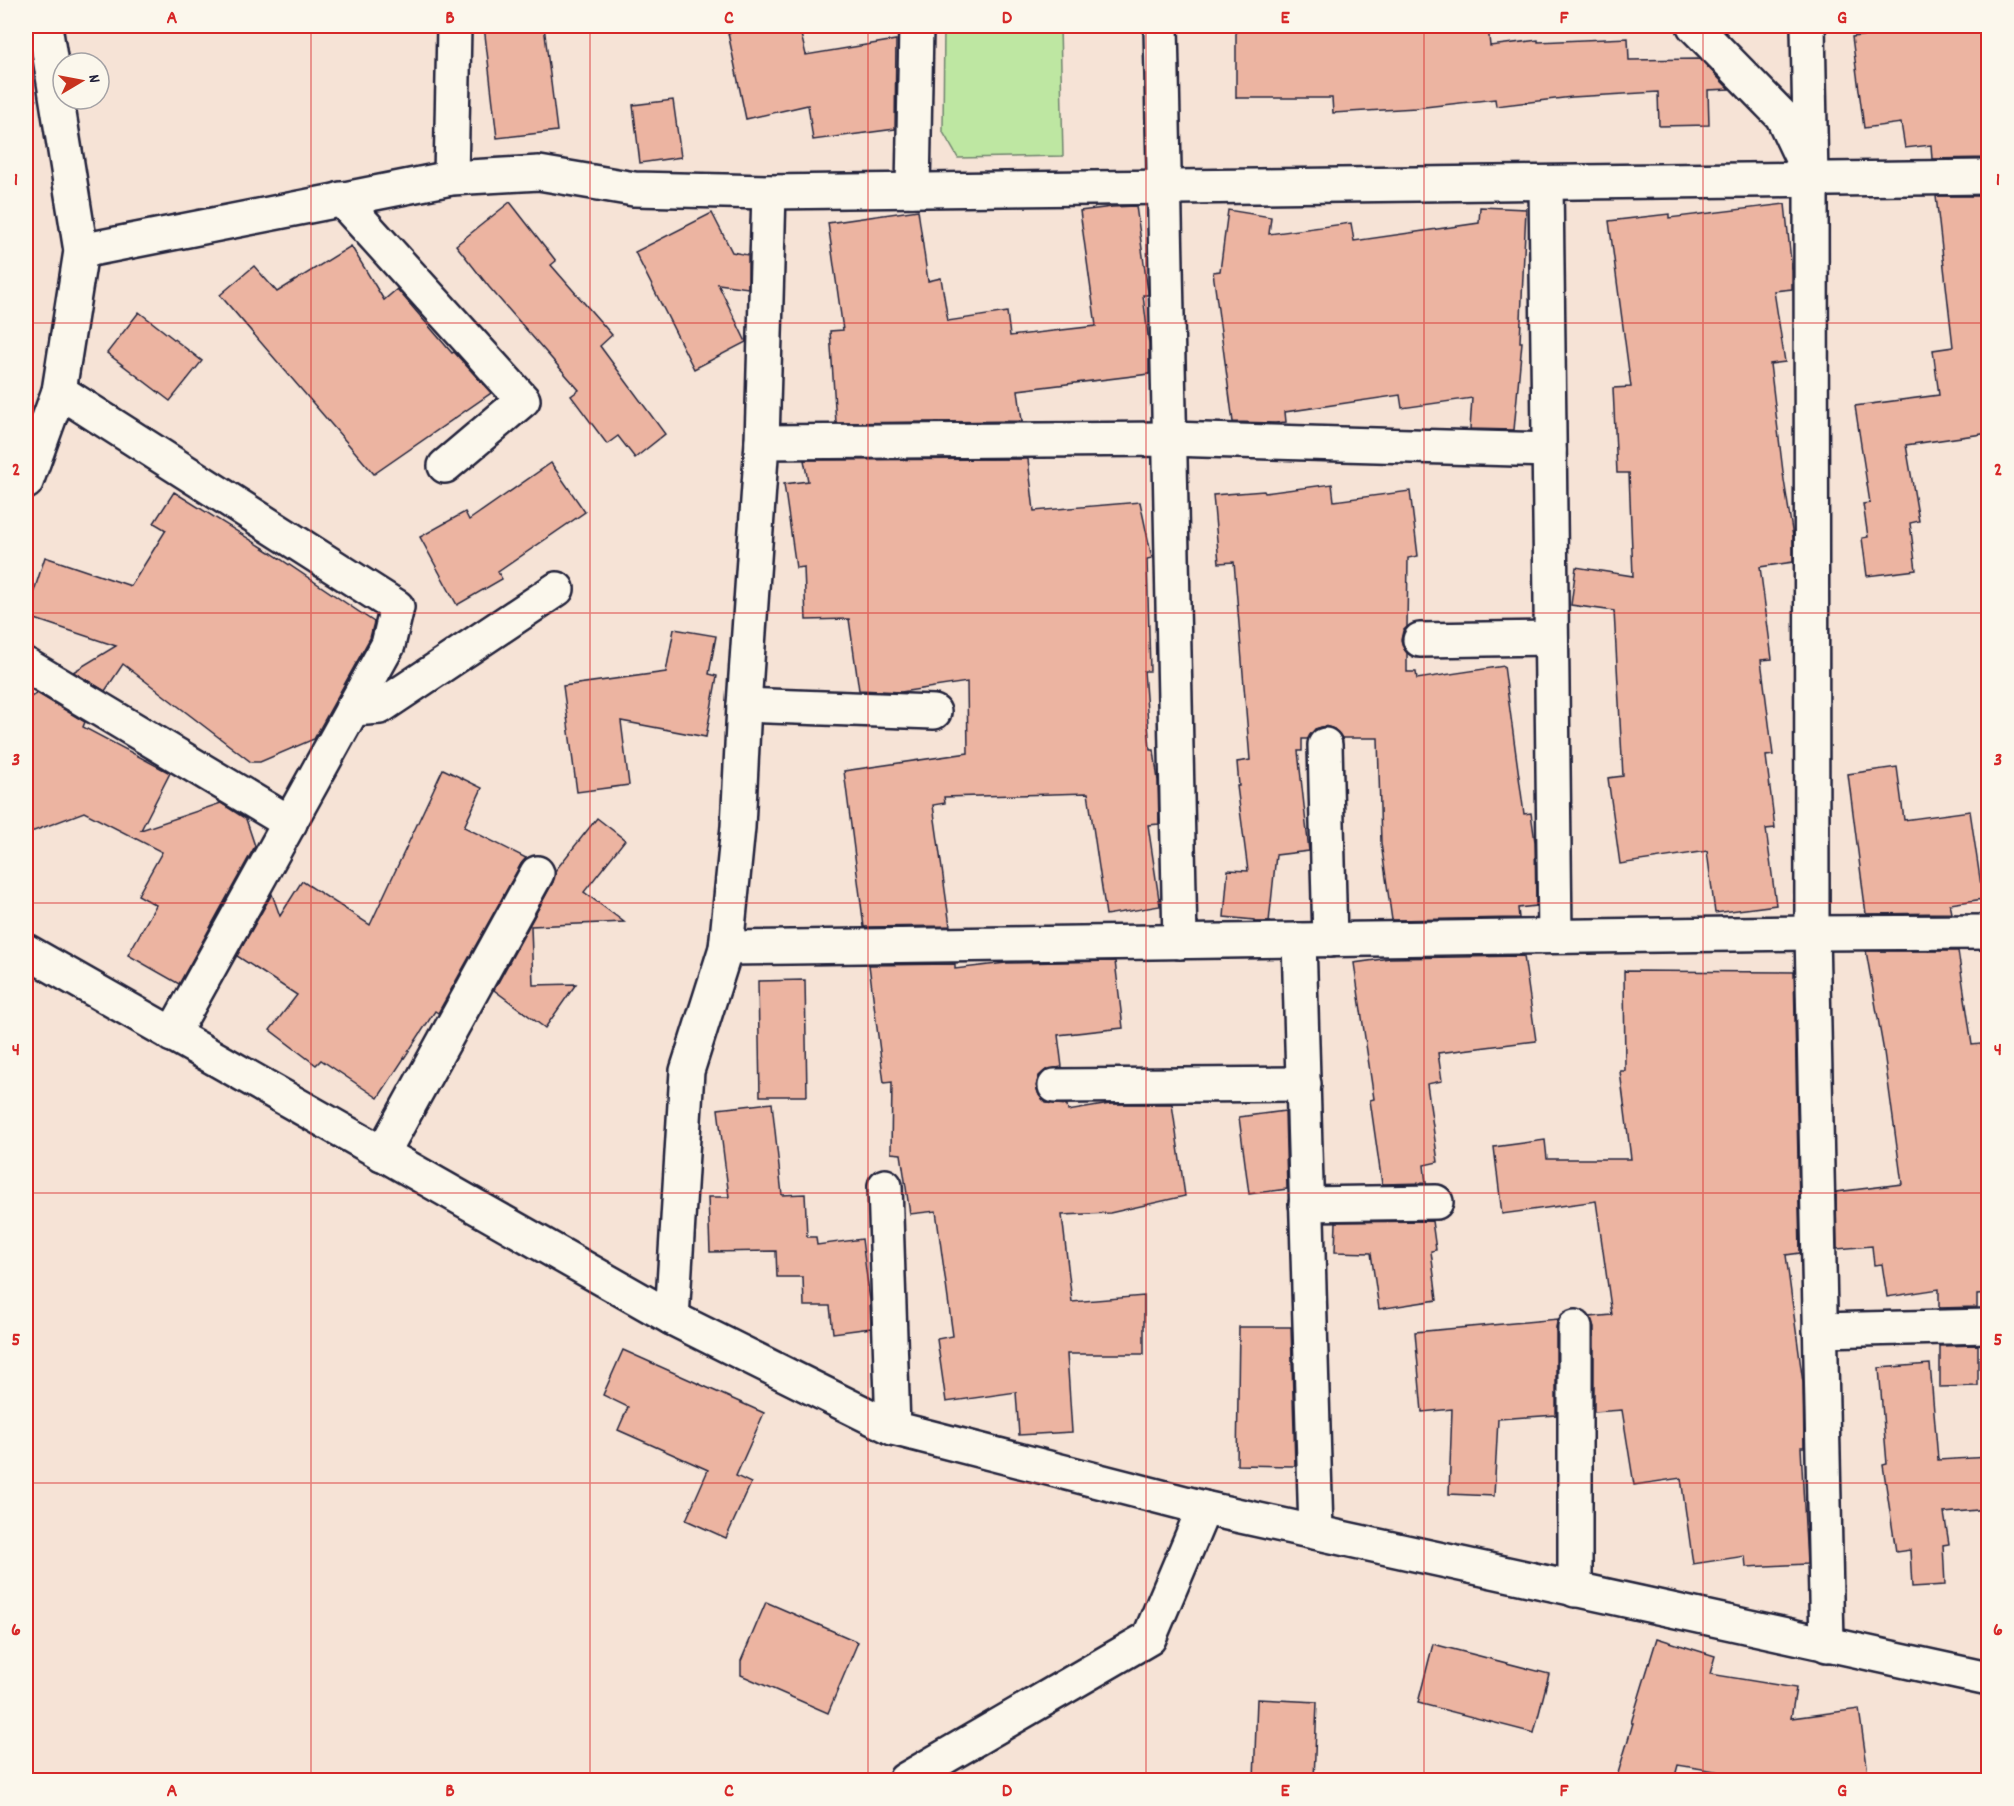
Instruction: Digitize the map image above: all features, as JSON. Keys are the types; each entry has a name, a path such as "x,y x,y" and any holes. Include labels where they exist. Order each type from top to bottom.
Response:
{"street":[{"path":"26,482 59,391 81,250 45,26"},
{"path":"451,178 454,26"},
{"path":"913,190 916,26"},
{"path":"1161,26 1180,942"},
{"path":"1694,26 1782,116 1811,180"},
{"path":"1808,26 1811,180 1812,933 1827,1645"},
{"path":"81,250 451,178 539,173 634,189 769,192 1989,177"},
{"path":"1546,183 1555,936"},
{"path":"672,1318 687,1071 726,948 738,827 762,442 769,192"},
{"path":"341,200 523,400 445,466"},
{"path":"59,391 397,607 388,645 172,1035"},
{"path":"762,442 1169,439 1549,450"},
{"path":"352,709 380,707 557,589"},
{"path":"1420,640 1551,638"},
{"path":"26,665 290,823"},
{"path":"744,705 934,711"},
{"path":"1316,1532 1304,1084 1325,745"},
{"path":"382,1154 537,873"},
{"path":"726,948 1989,932"},
{"path":"26,951 672,1318 894,1428 1204,1508 1989,1679"},
{"path":"1055,1086 1304,1084"},
{"path":"885,1185 894,1428"},
{"path":"1306,1204 1436,1202"},
{"path":"1820,1330 1989,1326"},
{"path":"1575,1327 1575,1590"},
{"path":"905,1780 1149,1638 1204,1508"}],"green space":[{"path":"944,26 1060,26 1063,156 958,158 943,132"}],"building":[{"path":"484,26 544,26 557,131 497,138"},
{"path":"760,26 799,26 806,55 896,40 895,129 813,140 808,105 746,119 728,33"},
{"path":"1236,26 1488,26 1490,46 1538,40 1538,42 1628,38 1629,60 1700,59 1729,89 1708,90 1709,125 1659,126 1658,92 1572,97 1496,106 1495,99 1416,108 1333,113 1332,98 1236,98"},
{"path":"1915,29 1915,32 1989,32 1989,158 1932,159 1931,145 1905,148 1901,123 1864,128 1852,37"},
{"path":"673,100 681,157 640,163 633,105"},
{"path":"1936,196 1989,196 1989,433 1906,445 1919,521 1910,523 1916,570 1867,576 1862,538 1868,537 1863,504 1870,503 1855,406 1939,395 1933,350 1953,347"},
{"path":"510,202 556,261 551,265 612,335 600,346 665,434 635,458 618,436 607,444 571,396 579,390 489,287 456,245"},
{"path":"1785,204 1792,289 1774,291 1785,362 1770,364 1793,537 1793,562 1760,567 1772,659 1761,660 1773,755 1766,756 1775,828 1766,829 1776,905 1715,913 1707,851 1620,864 1608,778 1623,776 1614,611 1571,605 1576,567 1633,576 1629,473 1617,473 1613,388 1631,387 1609,221 1669,214 1669,218"},
{"path":"1136,206 1148,292 1148,295 1143,295 1149,344 1149,374 1018,390 1022,421 836,423 830,331 843,330 828,223 918,210 928,281 941,278 948,321 1007,312 1010,336 1096,326 1080,211"},
{"path":"1480,207 1526,209 1520,342 1522,342 1514,430 1470,429 1472,398 1402,408 1400,395 1285,412 1286,422 1233,422 1213,272 1220,271 1228,210 1271,217 1269,234 1351,223 1354,241 1479,223"},
{"path":"712,213 732,252 748,255 748,288 718,284 746,342 694,369 635,252"},
{"path":"351,246 384,300 397,289 452,353 454,352 491,393 374,474 220,295 254,266 277,292"},
{"path":"139,312 202,361 170,401 107,353"},
{"path":"1028,459 1034,511 1140,502 1152,558 1147,559 1150,671 1144,671 1150,750 1154,750 1158,781 1159,824 1148,825 1160,906 1106,915 1088,793 944,797 945,803 933,805 950,926 864,927 844,771 968,753 967,682 901,692 859,690 849,619 806,620 804,567 796,568 784,484 808,481 804,460"},
{"path":"551,463 585,512 498,572 502,579 457,605 420,537 465,512 469,520"},
{"path":"1332,484 1334,501 1410,491 1418,556 1408,558 1407,627 1403,631 1401,640 1407,653 1407,672 1416,672 1417,679 1504,666 1524,814 1531,813 1535,842 1536,906 1518,908 1519,918 1392,920 1381,843 1378,738 1342,738 1334,729 1325,726 1315,729 1308,739 1302,739 1302,751 1298,751 1309,851 1276,855 1269,922 1224,917 1228,870 1248,871 1237,786 1239,786 1237,762 1250,760 1234,562 1219,563 1213,495 1264,491 1265,493"},
{"path":"174,492 270,552 374,622 370,638 314,739 260,762 251,762 123,664 105,691 73,672 116,646 26,616 45,557 131,586 166,530 154,523"},
{"path":"674,629 716,636 709,674 717,676 706,737 621,721 629,785 577,792 563,686 666,672"},
{"path":"37,693 85,722 83,727 170,773 141,830 221,803 246,819 255,846 179,984 128,955 156,905 138,895 162,852 84,812 26,834 26,700"},
{"path":"1897,767 1904,820 1970,811 1983,899 1950,904 1952,913 1866,914 1848,774"},
{"path":"443,769 482,788 464,827 526,858 438,1013 435,1011 378,1098 321,1060 316,1065 270,1030 297,995 237,956 272,894 280,916 302,881 370,925"},
{"path":"597,818 625,840 584,892 624,922 531,926 533,985 576,984 545,1028 494,990 553,882 555,871"},
{"path":"1866,951 1958,951 1972,1045 1989,1043 1989,1294 1977,1295 1977,1307 1939,1308 1939,1289 1887,1297 1882,1264 1874,1265 1872,1246 1837,1249 1836,1192 1902,1184 1884,1052"},
{"path":"1524,956 1536,1041 1438,1053 1442,1081 1427,1084 1438,1162 1424,1165 1426,1183 1382,1184 1370,1100 1374,1099 1354,963 1390,958"},
{"path":"1115,961 1123,1028 1058,1035 1062,1067 1046,1070 1039,1076 1036,1086 1039,1095 1046,1103 1067,1105 1068,1111 1110,1104 1172,1104 1185,1196 1110,1213 1062,1215 1072,1302 1144,1296 1144,1354 1067,1354 1072,1432 1019,1435 1016,1392 946,1402 937,1339 953,1336 936,1211 910,1214 901,1154 891,1153 892,1082 884,1083 869,965 955,964 955,969 1006,963"},
{"path":"1624,971 1794,972 1800,1253 1786,1255 1803,1383 1804,1447 1801,1447 1807,1564 1746,1567 1745,1556 1693,1564 1681,1478 1634,1485 1622,1410 1594,1412 1594,1327 1590,1317 1612,1315 1596,1201 1502,1214 1494,1147 1545,1140 1547,1159 1631,1159 1620,1071 1625,1071"},
{"path":"805,980 807,1096 760,1096 758,981"},
{"path":"772,1103 782,1195 805,1194 807,1237 816,1237 817,1245 862,1239 871,1328 833,1333 830,1306 804,1306 803,1277 777,1277 776,1251 710,1252 708,1197 729,1197 718,1109"},
{"path":"1285,1111 1287,1189 1249,1194 1239,1117"},
{"path":"1432,1221 1436,1250 1431,1251 1437,1300 1379,1309 1371,1253 1335,1252 1336,1222"},
{"path":"1558,1319 1556,1327 1556,1415 1498,1419 1494,1496 1449,1494 1452,1409 1422,1412 1415,1332"},
{"path":"1239,1327 1291,1327 1295,1466 1237,1465"},
{"path":"1978,1345 1978,1386 1940,1387 1940,1346"},
{"path":"623,1350 764,1413 736,1476 751,1483 726,1538 686,1520 708,1470 618,1430 628,1407 603,1395"},
{"path":"1930,1364 1938,1460 1989,1457 1989,1509 1944,1513 1949,1544 1943,1545 1945,1585 1912,1587 1910,1550 1896,1552 1883,1465 1887,1464 1879,1368"},
{"path":"766,1602 858,1642 828,1713 741,1675 741,1661"},
{"path":"1657,1638 1715,1656 1710,1674 1796,1688 1791,1718 1859,1709 1869,1780 1771,1780 1678,1765 1674,1780 1616,1780"},
{"path":"1433,1644 1549,1674 1534,1733 1418,1703"},
{"path":"1257,1699 1317,1702 1314,1780 1254,1780"}]}
